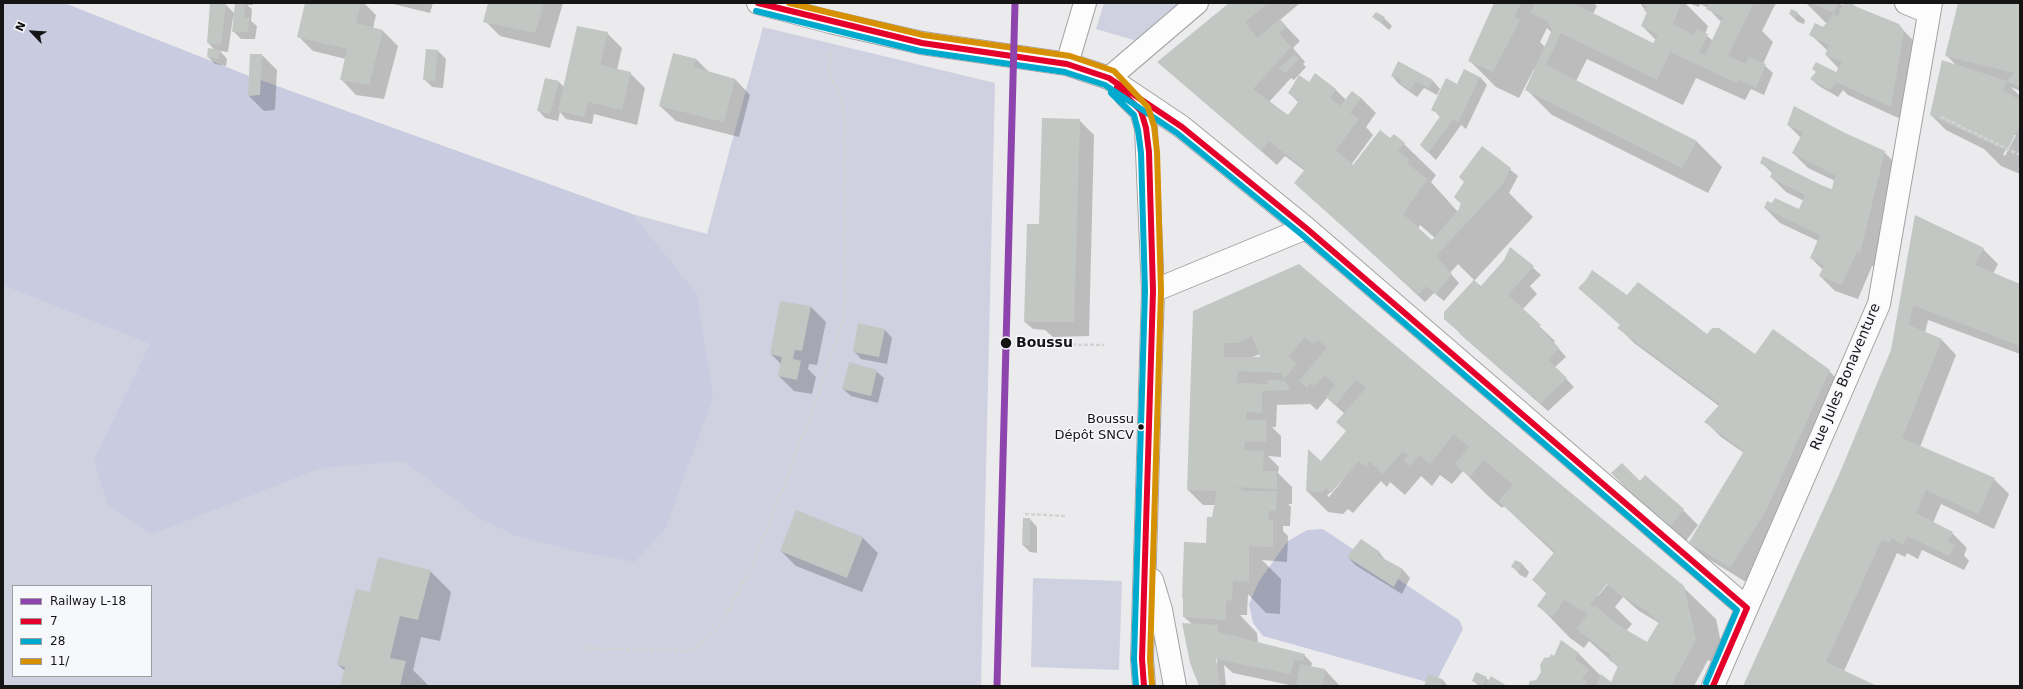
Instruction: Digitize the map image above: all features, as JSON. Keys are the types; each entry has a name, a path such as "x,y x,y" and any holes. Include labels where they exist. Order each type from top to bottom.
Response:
{"street":[{"path":"758,3 830,22 922,43 1067,64 1108,78 1182,127 1306,228 1747,608"},
{"path":"1067,64 1085,3"},
{"path":"1108,78 1198,3"},
{"path":"1906,3 1929,8"},
{"name":"Rue Jules Bonaventure","path":"1713,686 1879,304 1929,8"},
{"path":"1108,78 1141,111 1146,128 1153,291 1142,660 1144,686"},
{"path":"1153,291 1306,228"},
{"path":"1146,561 1161,610 1175,686"}],"path":[{"path":"584,648 692,651 720,626 753,564 815,404 845,316 845,118 840,95 829,73 830,22"},
{"path":"1913,104 2020,155"},
{"path":"1030,344 1104,345"},
{"path":"1025,514 1067,516"}],"shaded area":[{"path":"3,3 64,3 249,76 632,214 707,234 763,27 995,83 981,686 3,686"},
{"path":"3,3 64,3 249,76 632,214 697,294 713,397 666,527 635,562 576,551 516,536 481,519 404,461 321,468 153,534 108,506 94,460 150,344 3,285"},
{"path":"1104,3 1181,3 1137,41 1096,29"},
{"path":"1323,529 1459,620 1463,629 1438,678 1427,682 1263,636 1253,623 1249,604 1259,581 1288,541 1307,530"},
{"path":"1033,578 1122,581 1119,670 1031,667"}],"building":[{"path":"210,3 226,4 221,45 207,43"},
{"path":"235,3 245,3 244,17 249,18 248,32 232,32"},
{"path":"305,3 361,3 356,23 383,30 369,85 340,80 347,49 297,37"},
{"path":"488,3 544,3 535,33 483,22"},
{"path":"1229,3 1268,3 1245,22 1257,38 1280,19 1286,26 1279,33 1291,47 1253,89 1288,115 1299,101 1288,93 1299,75 1309,82 1315,73 1336,89 1330,98 1340,106 1352,91 1361,98 1350,113 1359,119 1336,150 1353,165 1380,130 1390,138 1394,134 1405,143 1398,151 1409,159 1407,163 1427,179 1403,214 1432,240 1460,208 1459,207 1461,204 1454,197 1464,182 1459,177 1482,146 1511,168 1502,185 1436,256 1452,274 1436,294 1426,286 1419,294 1410,287 1294,183 1305,169 1269,141 1261,151 1157,62"},
{"path":"1494,3 1521,3 1514,17 1520,20 1493,72 1468,61"},
{"path":"1535,3 1573,3 1653,43 1658,35 1641,26 1647,12 1644,11 1647,6 1640,3 1681,3 1673,24 1694,35 1697,29 1708,34 1699,52 1705,55 1723,17 1706,9 1709,3 1754,3 1728,56 1746,64 1749,57 1766,64 1756,88 1739,80 1737,83 1670,52 1657,80 1561,33 1546,65 1697,141 1682,168 1525,90 1552,30 1547,21 1530,13"},
{"path":"1811,3 1838,3 1834,13"},
{"path":"1843,3 1851,3 1857,7 1899,24 1904,31 1891,107 1832,80 1836,83 1830,90 1810,79 1816,72 1812,69 1816,62 1836,72 1842,62 1825,55 1829,45 1809,35 1815,23 1823,27 1834,13 1837,18"},
{"path":"1958,3 2020,3 2020,87 2007,81 2014,73 1945,56"},
{"path":"1791,9 1798,12 1796,17 1789,14"},
{"path":"1376,12 1385,17 1381,23 1372,17"},
{"path":"577,26 608,32 600,65 631,72 622,110 588,102 584,117 558,111"},
{"path":"208,48 220,50 219,59 207,57"},
{"path":"426,49 438,50 435,81 423,80"},
{"path":"673,53 696,59 694,67 735,79 724,122 659,106"},
{"path":"250,54 262,54 260,95 248,96"},
{"path":"1295,55 1299,59 1285,73 1279,68"},
{"path":"1942,60 2007,81 2003,91 2020,100 2020,124 2007,151 1930,115"},
{"path":"1398,61 1433,80 1429,88 1416,81 1410,90 1400,83 1402,80 1391,76"},
{"path":"1464,69 1480,77 1458,122 1453,119 1428,153 1420,145 1441,115 1431,110 1446,78 1457,84"},
{"path":"545,78 559,81 550,114 537,111"},
{"path":"1794,106 1845,133 1885,151 1860,253 1857,251 1842,285 1819,276 1824,265 1810,258 1820,235 1764,208 1767,201 1772,203 1775,198 1799,209 1805,195 1770,177 1773,171 1760,163 1763,156 1832,189 1835,175 1792,153 1803,132 1787,125"},
{"path":"1042,118 1080,119 1074,322 1024,322 1027,224 1039,224"},
{"path":"1915,215 1984,248 1975,265 2020,284 2020,346 1913,305 1909,325 1942,339 1902,438 1995,478 1978,514 1926,490 1916,513 1953,532 1948,542 1955,545 1949,556 1907,536 1903,545 1892,538 1889,543 1882,539 1826,662 1877,686 1743,686 1838,477 1891,350"},
{"path":"1510,247 1534,266 1508,295 1541,325 1539,327 1559,348 1548,360 1567,378 1540,404 1533,395 1532,397 1444,319 1444,312 1474,280 1481,286 1504,260"},
{"path":"1299,264 1488,425 1684,586 1696,640 1671,686 1596,686 1601,674 1611,682 1618,666 1609,660 1611,655 1576,629 1588,614 1564,600 1552,617 1537,606 1547,592 1532,580 1555,551 1498,501 1513,485 1484,460 1470,477 1455,464 1469,447 1454,434 1430,464 1419,455 1410,466 1404,460 1408,455 1403,451 1383,474 1369,461 1366,467 1359,461 1331,493 1326,488 1321,493 1306,491 1308,449 1321,461 1346,431 1336,422 1366,388 1356,380 1336,404 1326,397 1335,385 1325,375 1314,386 1310,382 1307,388 1299,381 1327,347 1318,340 1313,344 1305,337 1288,357 1297,364 1284,379 1281,373 1238,371 1237,383 1268,384 1267,380 1285,381 1290,390 1262,391 1262,413 1247,411 1246,420 1267,420 1266,442 1245,441 1244,450 1264,451 1263,471 1277,471 1277,489 1234,487 1246,491 1277,491 1276,511 1269,511 1268,520 1273,520 1273,547 1249,546 1249,582 1233,581 1232,601 1226,600 1226,620 1183,617 1182,598 1184,542 1206,543 1207,517 1212,517 1217,491 1187,490 1193,311","holes":["1252,336 1260,357 1224,357 1224,343 1237,343","1607,584 1623,597 1646,610 1659,622 1647,642 1620,626 1595,606 1593,607 1590,605"]},
{"path":"1592,270 1627,295 1638,282 1707,334 1712,328 1719,328 1755,354 1773,329 1830,370 1766,511 1730,568 1689,542 1744,451 1704,422 1720,404 1617,328 1620,325 1578,288 1586,280"},
{"path":"780,301 811,306 802,351 795,350 793,359 801,361 797,380 778,376 782,357 770,354"},
{"path":"858,323 885,329 879,357 853,352"},
{"path":"849,362 877,370 871,396 842,389"},
{"path":"1622,463 1640,481 1645,475 1684,509 1670,527 1643,505 1611,473"},
{"path":"796,510 863,537 847,578 780,551"},
{"path":"1023,518 1030,518 1030,545 1022,545"},
{"path":"1361,539 1380,552 1377,555 1403,569 1394,587 1347,557"},
{"path":"378,557 431,570 418,620 400,616 390,658 406,661 400,686 340,686 345,667 337,665 356,589 370,592"},
{"path":"1515,560 1522,563 1519,571 1511,567"},
{"path":"1182,623 1218,625 1218,632 1305,654 1303,661 1294,660 1290,674 1216,659 1220,686 1199,686 1190,663"},
{"path":"1561,640 1579,653 1575,659 1589,670 1582,678 1587,682 1584,686 1528,686 1530,681 1536,680 1541,672 1540,665 1544,658 1550,657 1551,654 1554,656"},
{"path":"1300,664 1325,669 1323,686 1296,686"},
{"path":"1476,672 1487,677 1483,686 1472,681"},
{"path":"1428,674 1442,679 1440,686 1424,686"},
{"path":"1491,676 1507,686 1486,684"}],"rail line":[{"name":"L-18","path":"997,686 1015,3"}],"transit line":[{"name":"7","path":"758,3 922,43 1067,64 1109,78 1182,127 1306,228 1747,608 1713,686"},
{"name":"11/","path":"789,3 923,35 1070,56 1114,71 1148,107 1154,126 1157,152 1161,291 1150,659 1152,685"},
{"name":"28","path":"756,11 920,51 1065,72 1105,85 1177,133 1301,234 1737,610 1706,683"},
{"name":"7","path":"1117,87 1141,111 1146,128 1149,152 1153,291 1142,659 1144,686"},
{"name":"28","path":"1111,93 1134,115 1138,130 1141,153 1145,291 1134,659 1136,686"}],"place":[{"name":"Boussu","path":"1006,343"},
{"name":"Boussu Dépôt SNCV","path":"1141,427"}]}
